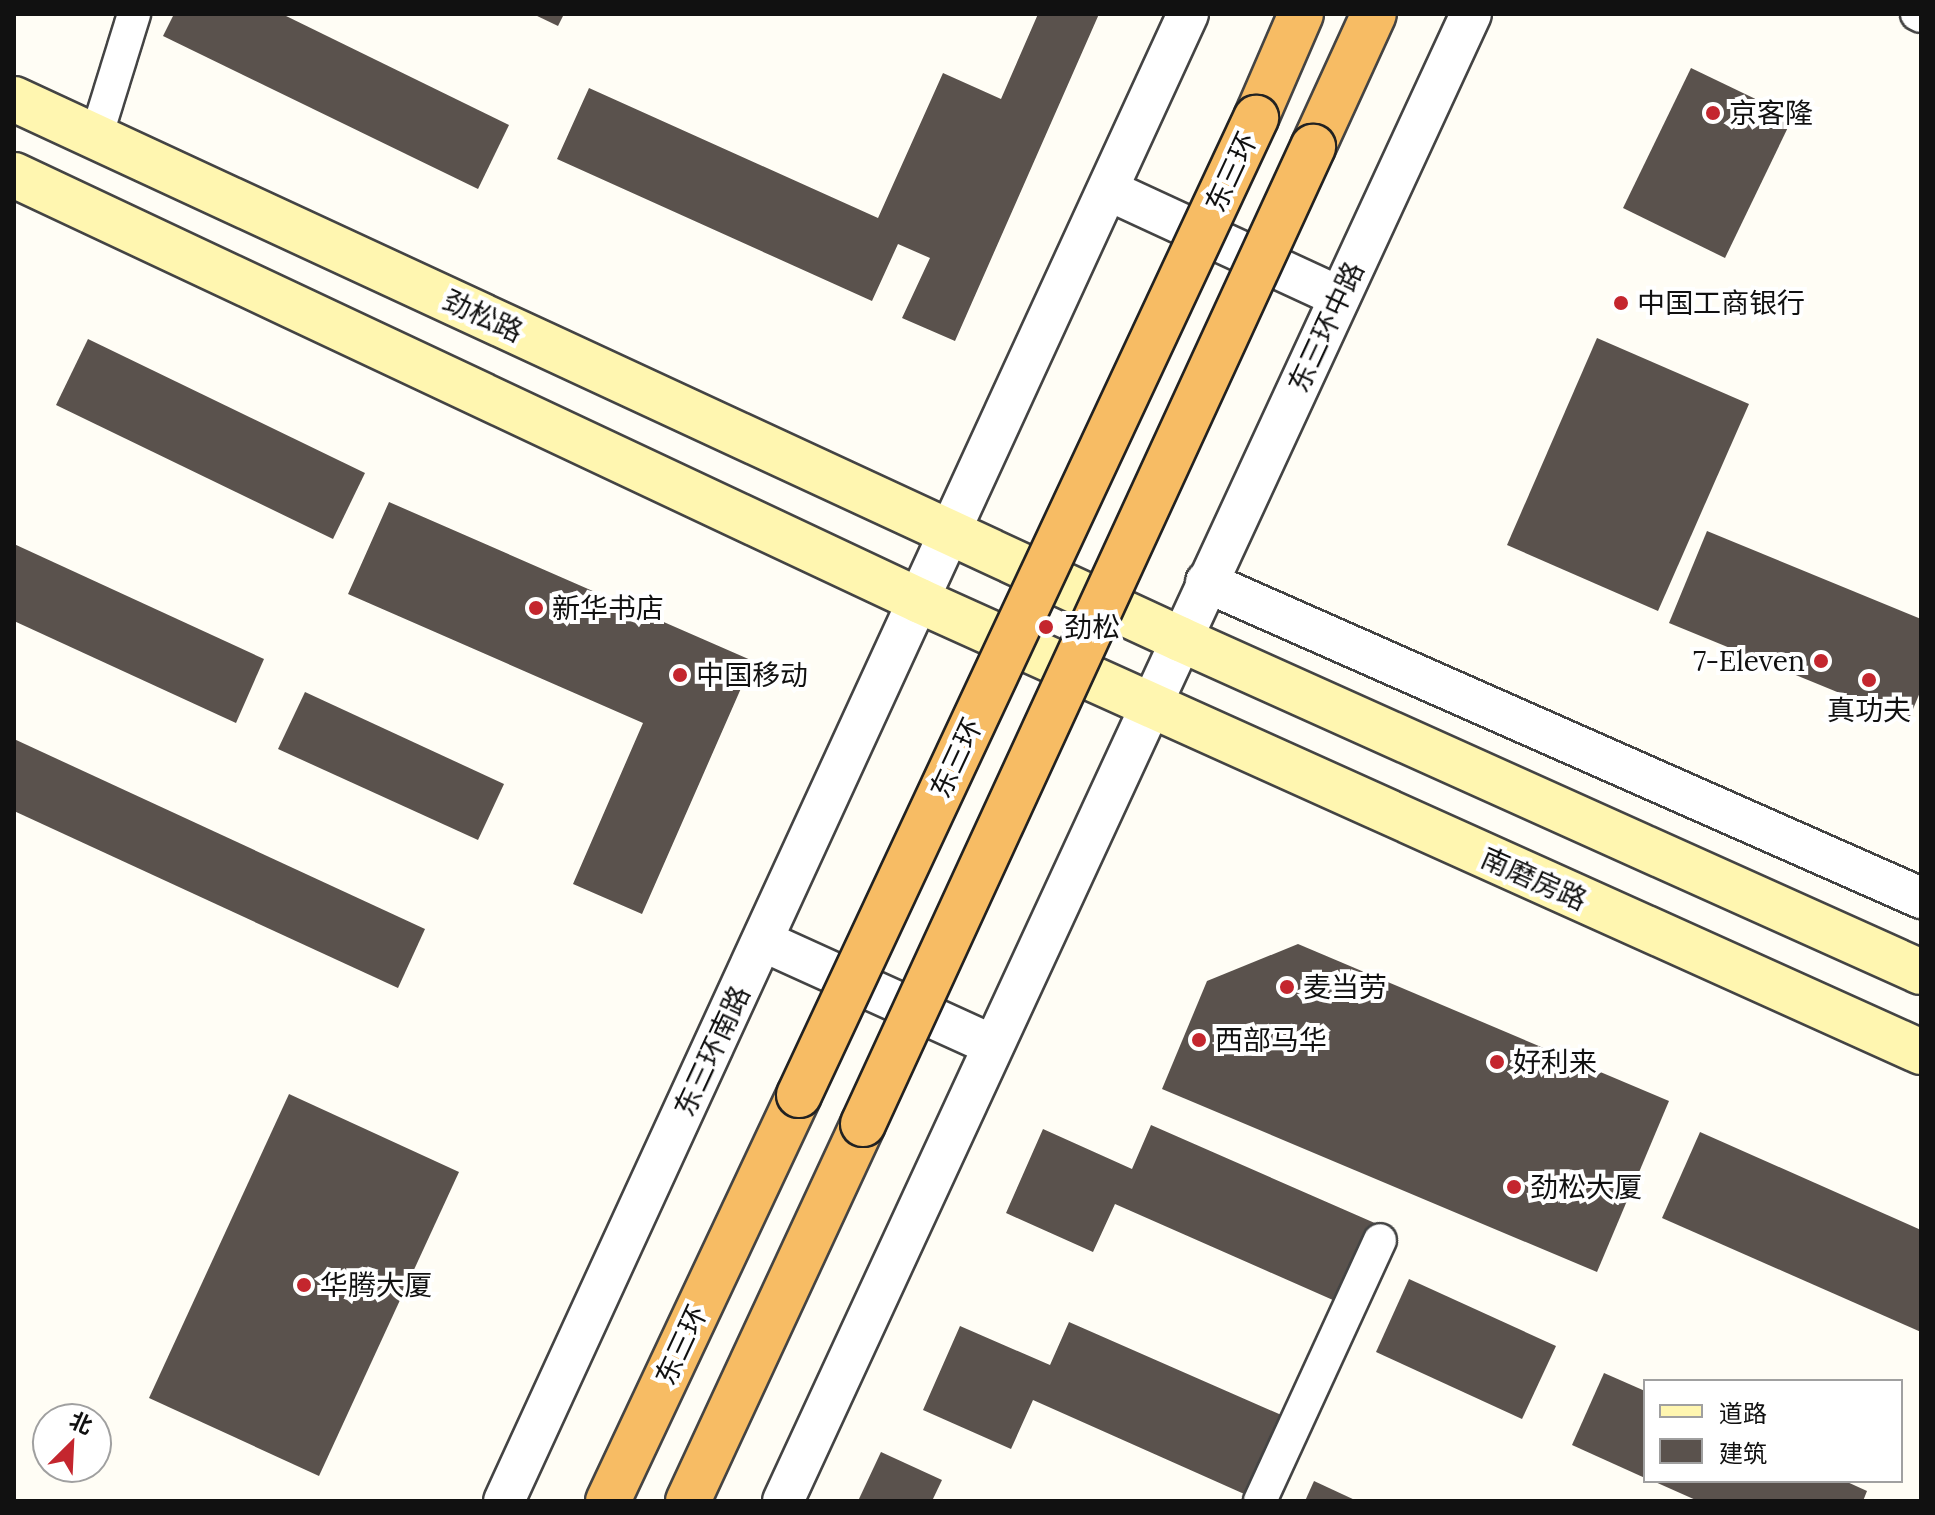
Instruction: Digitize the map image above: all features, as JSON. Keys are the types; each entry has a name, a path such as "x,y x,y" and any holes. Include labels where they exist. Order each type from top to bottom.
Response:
{"highway":[{"name":"东三环","path":"608,1501 1256,118 1301,14"},
{"path":"688,1501 1374,14"}],"main road":[{"name":"劲松路","path":"14,99 1180,639"},
{"path":"14,175 920,601"},
{"name":"南磨房路","path":"920,601 1147,706 1921,1052"},
{"path":"1180,639 1921,972"}],"street":[{"path":"96,137 134,14"},
{"path":"951,532 1188,14"},
{"name":"东三环中路","path":"1147,706 1471,14"},
{"path":"1108,190 1340,297"},
{"name":"东三环南路","path":"504,1501 951,532"},
{"path":"1206,582 1921,898"},
{"path":"783,1501 1147,706"},
{"path":"763,941 992,1045"},
{"path":"1260,1501 1380,1240"}],"building":[{"path":"174,14 282,14 509,125 478,189 163,36"},
{"path":"533,14 564,14 558,26"},
{"path":"1038,14 1099,14 955,341 902,318 930,258 898,244 872,301 557,159 589,88 878,218 943,73 1001,99"},
{"path":"1691,68 1793,117 1725,258 1623,208"},
{"path":"1597,338 1749,404 1658,611 1507,545"},
{"path":"88,339 365,473 333,539 56,405"},
{"path":"389,502 753,661 642,914 573,884 643,723 348,594"},
{"path":"1707,531 1921,619 1921,690 1908,721 1669,623"},
{"path":"14,544 264,659 236,723 14,621"},
{"path":"305,692 504,784 478,840 278,749"},
{"path":"14,739 425,929 398,988 14,811"},
{"name":"劲松大厦","path":"1298,944 1669,1101 1597,1272 1162,1089 1207,981"},
{"name":"华腾大厦","path":"289,1094 459,1172 319,1476 149,1398"},
{"path":"1151,1125 1377,1224 1342,1304 1115,1204 1093,1252 1006,1213 1043,1129 1132,1169"},
{"path":"1700,1132 1921,1230 1921,1332 1662,1218"},
{"path":"1409,1279 1556,1346 1522,1419 1376,1352"},
{"path":"1069,1322 1295,1421 1260,1501 1033,1400 1011,1449 923,1410 960,1326 1050,1365"},
{"path":"1604,1373 1643,1390 1643,1477 1572,1445"},
{"path":"881,1452 942,1480 932,1501 858,1501"},
{"path":"1314,1481 1357,1501 1305,1501"},
{"path":"1658,1483 1849,1483 1867,1491 1863,1501 1698,1501"}],"place":[{"name":"京客隆","path":"1713,113"},
{"name":"中国工商银行","path":"1621,303"},
{"name":"新华书店","path":"536,608"},
{"name":"劲松","path":"1046,627"},
{"name":"7-Eleven","path":"1821,661"},
{"name":"中国移动","path":"680,675"},
{"name":"真功夫","path":"1869,680"},
{"name":"麦当劳","path":"1287,987"},
{"name":"西部马华","path":"1199,1040"},
{"name":"好利来","path":"1497,1062"},
{"name":"劲松大厦","path":"1514,1187"},
{"name":"华腾大厦","path":"304,1285"}]}
